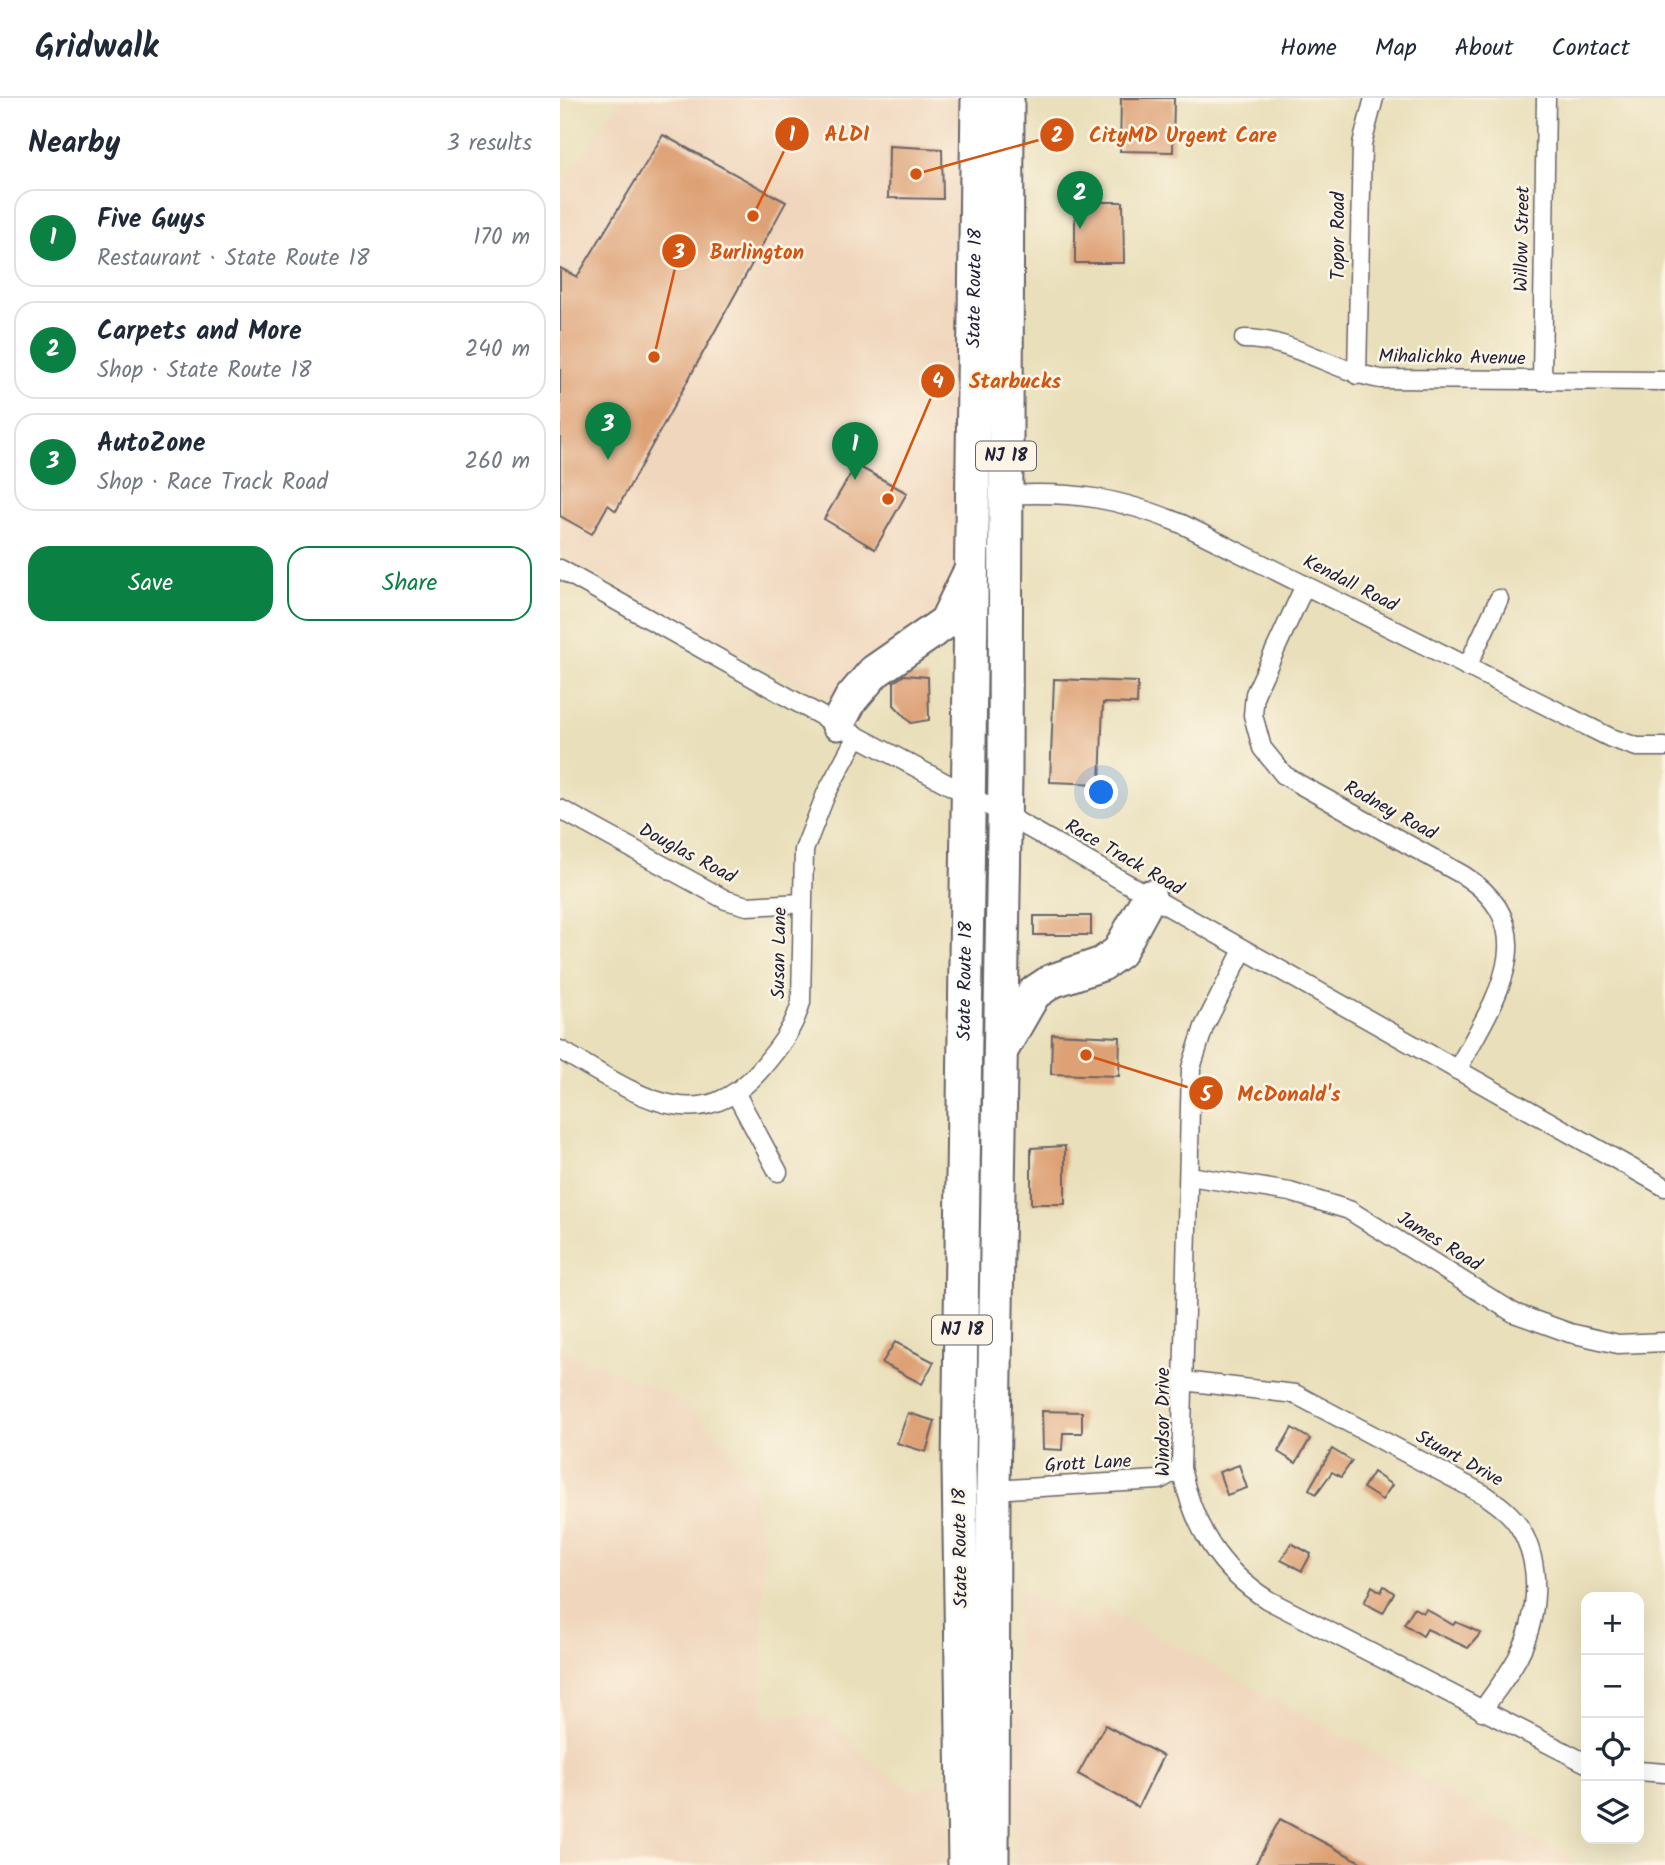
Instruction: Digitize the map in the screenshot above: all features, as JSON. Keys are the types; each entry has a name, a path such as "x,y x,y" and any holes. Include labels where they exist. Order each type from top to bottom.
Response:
{"highway":[{"name":"State Route 18","path":"965,1865 959,1466 978,98"},
{"name":"State Route 18","path":"992,1865 993,1490 1004,814 1007,98"},
{"path":"847,729 851,699 874,672 946,622 972,568"},
{"path":"1002,1049 1034,993 1052,981 1102,964 1119,951 1149,897"}],"street":[{"name":"Topor Road","path":"1357,375 1360,164 1365,125 1374,98"},
{"name":"Willow Street","path":"1542,381 1546,98"},
{"name":"Mihalichko Avenue","path":"1244,340 1281,343 1357,375 1381,379 1665,381"},
{"name":"Kendall Road","path":"1006,495 1083,494 1144,508 1306,585 1611,738 1637,747 1665,747"},
{"name":"Race Track Road","path":"560,569 1004,814 1665,1187"},
{"name":"Rodney Road","path":"1306,585 1255,694 1256,732 1262,748 1284,775 1463,875 1489,895 1499,909 1509,943 1505,978 1457,1070"},
{"path":"1467,667 1499,599"},
{"name":"Susan Lane","path":"560,1050 651,1100 669,1107 704,1106 736,1094 774,1054 796,1022 801,1002 804,850 847,729"},
{"name":"Douglas Road","path":"560,809 726,900 747,906 802,903"},
{"name":"Windsor Drive","path":"1243,950 1205,1027 1191,1068 1181,1468 1198,1525 1217,1555 1241,1581 1268,1600 1581,1760"},
{"path":"736,1094 778,1172"},
{"name":"James Road","path":"1189,1176 1290,1192 1349,1210 1514,1313 1570,1333 1618,1344 1665,1342"},
{"name":"Stuart Drive","path":"1184,1381 1295,1394 1485,1495 1504,1508 1520,1527 1528,1545 1536,1592 1532,1620 1518,1656 1482,1711"},
{"name":"Grott Lane","path":"993,1490 1159,1480 1181,1468"},
{"path":"1644,1771 1665,1773"}],"shaded area":[{"path":"620,98 963,98 957,575 948,602 844,698 830,700 560,554 560,188"},
{"path":"560,1348 673,1397 696,1413 733,1453 748,1476 763,1534 763,1715 827,1716 878,1768 914,1791 949,1781 948,1865 560,1865"},
{"path":"1017,1588 1094,1624 1102,1606 1582,1865 1014,1865"}],"building":[{"path":"1121,98 1174,98 1173,152 1120,151"},
{"path":"663,135 786,202 616,511 608,505 592,534 560,516 560,268 577,277"},
{"path":"889,146 942,149 943,199 888,198"},
{"path":"1075,202 1123,202 1124,263 1075,263"},
{"path":"856,465 907,493 875,549 824,519"},
{"path":"904,675 928,677 929,720 911,723 894,705 894,682"},
{"path":"1054,679 1138,682 1137,704 1103,703 1100,784 1050,782"},
{"path":"1034,916 1091,916 1091,935 1034,935"},
{"path":"1052,1034 1120,1037 1119,1076 1051,1074"},
{"path":"1065,1146 1065,1204 1031,1204 1031,1148"},
{"path":"895,1342 934,1362 922,1384 882,1363"},
{"path":"1042,1411 1082,1412 1082,1433 1063,1433 1062,1450 1043,1449"},
{"path":"908,1413 935,1421 926,1452 897,1443"},
{"path":"1292,1428 1310,1439 1296,1463 1278,1452"},
{"path":"1332,1449 1352,1461 1341,1477 1332,1472 1316,1494 1309,1489"},
{"path":"1239,1465 1247,1488 1227,1495 1219,1472"},
{"path":"1373,1472 1392,1485 1382,1500 1363,1488"},
{"path":"1291,1543 1311,1554 1302,1571 1281,1560"},
{"path":"1372,1586 1381,1592 1384,1586 1394,1593 1383,1613 1364,1603"},
{"path":"1414,1608 1423,1613 1426,1609 1453,1625 1456,1622 1481,1633 1468,1648 1427,1629 1423,1636 1404,1624"},
{"path":"1105,1725 1163,1756 1138,1807 1078,1774"},
{"path":"1280,1819 1366,1865 1255,1865"}],"place":[{"name":"CityMD Urgent Care","path":"916,174"},
{"name":"ALDI","path":"753,216"},
{"name":"Carpets and More","path":"1080,229"},
{"name":"Burlington","path":"654,357"},
{"name":"AutoZone","path":"608,460"},
{"name":"Five Guys","path":"855,480"},
{"name":"Starbucks","path":"888,499"},
{"name":"McDonald's","path":"1086,1055"}]}
